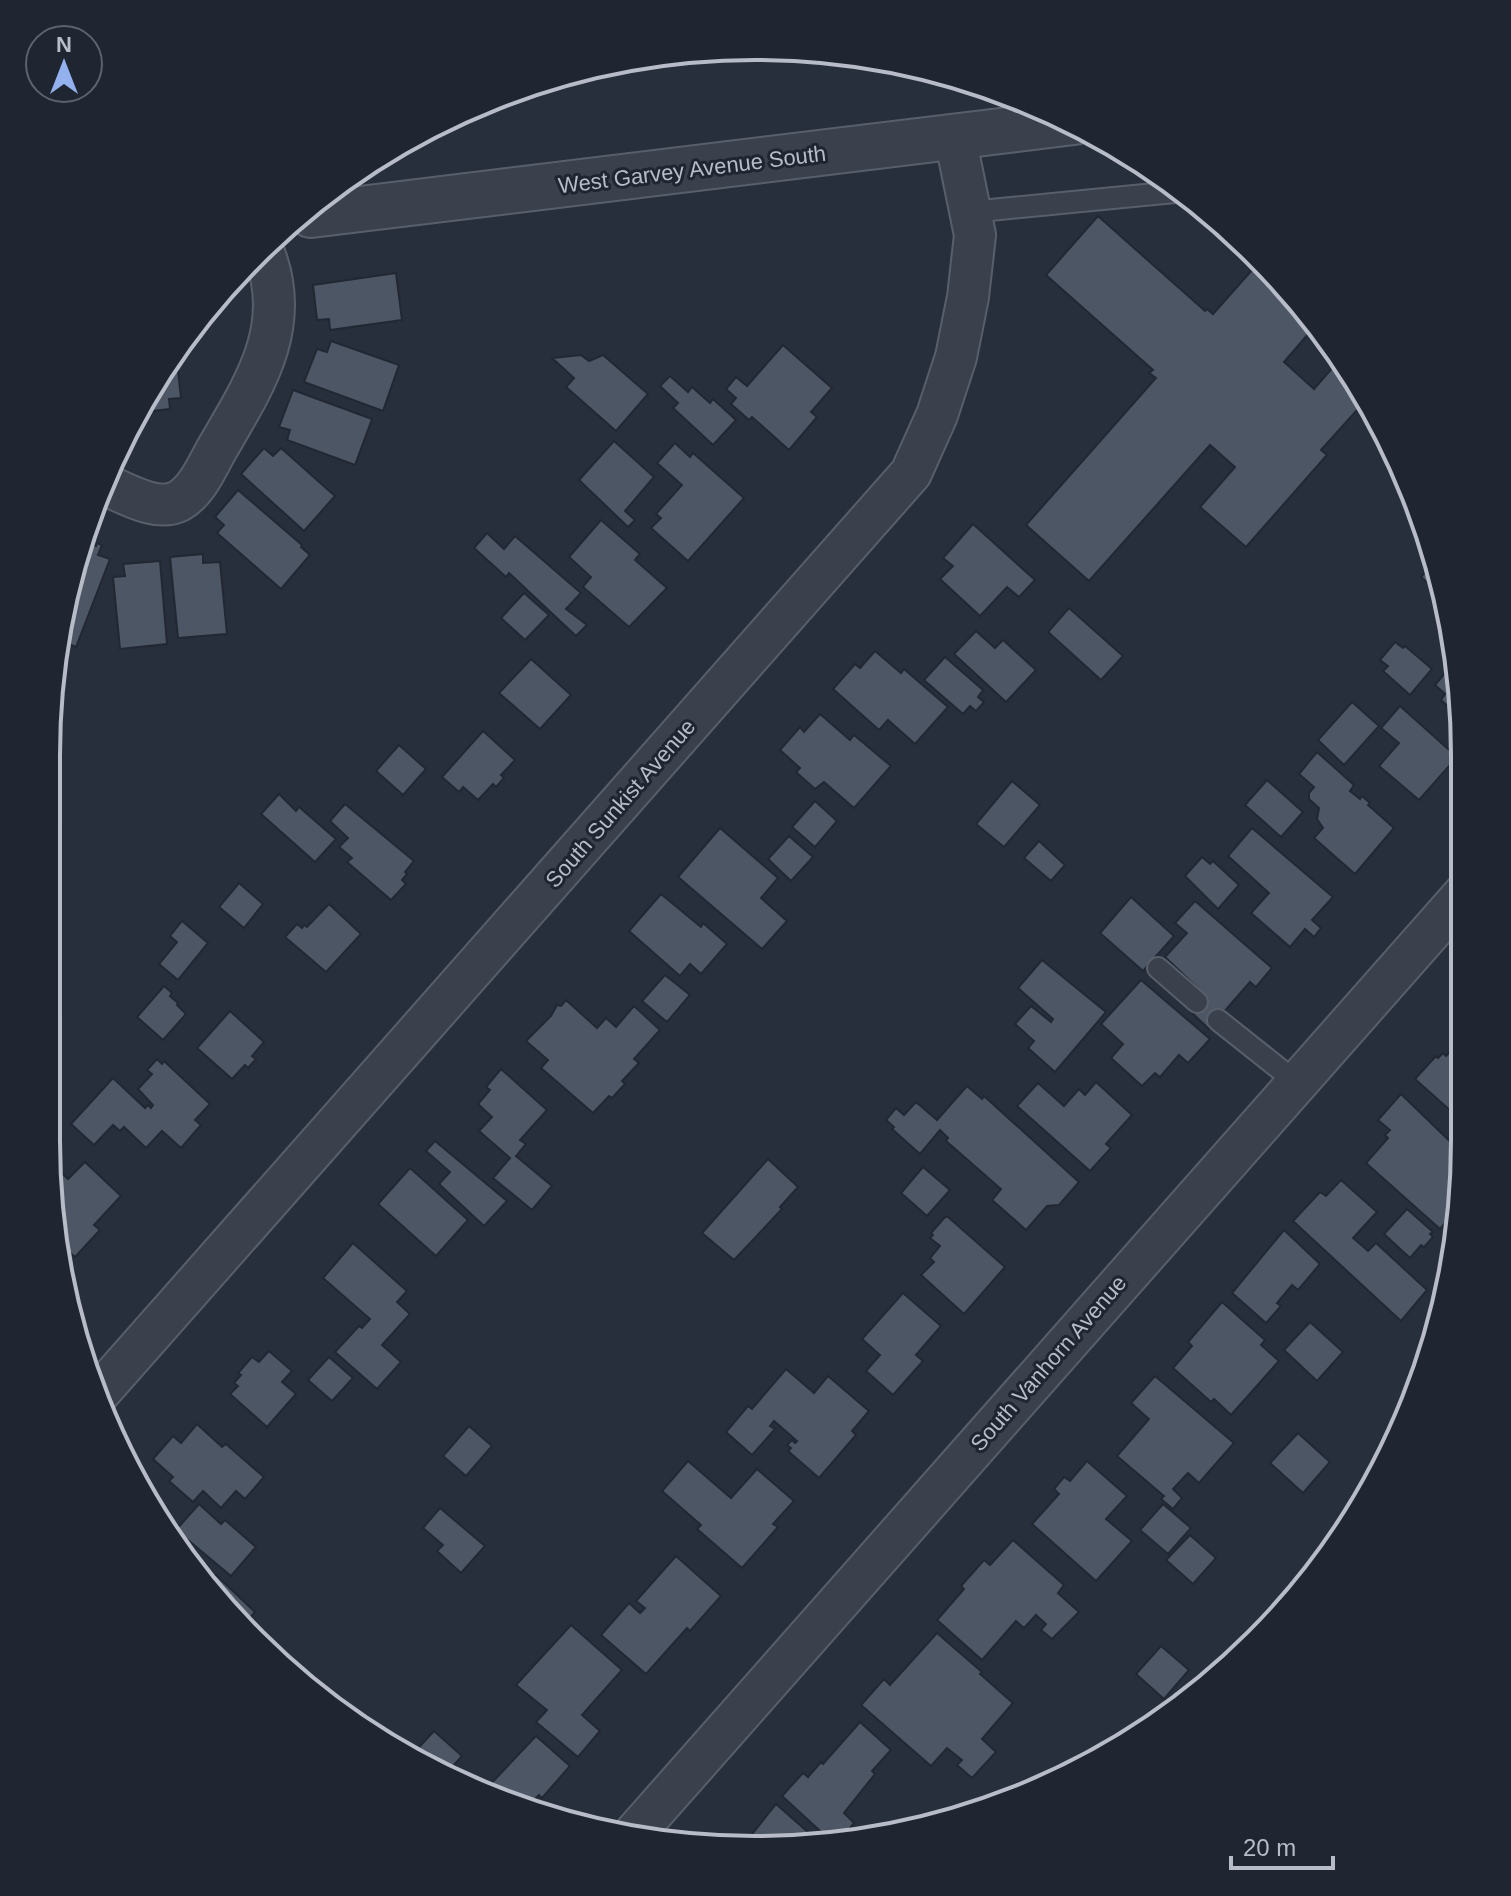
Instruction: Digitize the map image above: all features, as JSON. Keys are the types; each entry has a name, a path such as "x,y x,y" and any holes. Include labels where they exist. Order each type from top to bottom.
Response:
{"street":[{"name":"West Garvey Avenue South","path":"320,214 1048,125"},
{"name":"South Sunkist Avenue","path":"105,1386 911,473 937,415 956,357 968,297 975,235 955,137"},
{"path":"113,488 151,504 177,503 195,487 258,378 272,332 274,277 267,261"},
{"name":"South Vanhorn Avenue","path":"641,1826 1451,909"}],"lane":[{"path":"970,212 1164,193"},
{"path":"1158,968 1197,1002"},
{"path":"1218,1020 1296,1082"}],"building":[{"path":"1098,216 1205,311 1207,309 1213,314 1252,270 1308,334 1284,362 1314,389 1333,367 1358,409 1321,450 1327,455 1246,547 1200,507 1235,467 1210,445 1089,581 1026,525 1156,378 1149,373 1153,370 1046,275"},
{"path":"396,273 402,320 330,330 329,319 317,320 313,285"},
{"path":"331,341 399,365 383,411 304,382 317,349 327,352"},
{"path":"783,345 832,388 811,412 817,417 789,450 752,417 749,420 731,404 736,398 726,389 736,377 747,386"},
{"path":"581,355 589,361 603,355 648,394 616,431 566,387 574,378 552,358"},
{"path":"178,368 181,398 169,399 170,409 151,411"},
{"path":"670,376 688,392 692,387 710,403 713,399 736,420 713,445 673,408 678,403 660,386"},
{"path":"293,390 372,419 355,465 287,440 290,430 279,427"},
{"path":"614,441 654,477 625,511 635,520 628,527 579,480"},
{"path":"675,443 690,457 693,453 744,498 688,561 651,528 661,518 656,514 682,485 657,463"},
{"path":"264,448 273,456 281,448 335,496 304,531 241,474"},
{"path":"238,490 310,555 281,589 217,533 224,525 215,517"},
{"path":"601,520 640,554 635,560 667,588 629,627 583,587 591,577 569,557"},
{"path":"973,524 1035,580 1019,597 1007,587 980,616 940,579 953,566 943,558"},
{"path":"487,533 504,549 515,536 581,593 566,609 587,625 576,636 509,573 506,577 474,548"},
{"path":"97,543 102,545 98,555 110,559 76,647 69,644 73,620 93,545"},
{"path":"203,554 203,563 220,562 227,634 178,638 170,557"},
{"path":"160,561 167,644 120,649 113,577 125,576 123,564"},
{"path":"1426,571 1429,585 1421,577"},
{"path":"524,593 549,615 525,640 501,618"},
{"path":"1069,608 1123,656 1101,680 1048,632"},
{"path":"976,631 995,648 1003,640 1036,670 1006,702 954,654"},
{"path":"1395,642 1403,648 1405,646 1432,669 1410,695 1383,671 1388,666 1380,660"},
{"path":"875,651 901,673 904,669 948,707 915,744 888,720 879,730 833,689 855,664 860,668"},
{"path":"945,657 983,690 978,697 984,702 976,711 970,706 963,714 924,680"},
{"path":"531,659 571,695 540,729 499,693"},
{"path":"1446,672 1450,708 1441,700 1445,694 1435,685"},
{"path":"1352,702 1379,726 1344,765 1318,740"},
{"path":"1400,706 1451,752 1451,764 1419,800 1379,766 1399,743 1381,728"},
{"path":"820,714 850,740 854,735 891,766 854,808 824,782 815,789 796,772 800,768 780,750 800,727 804,732"},
{"path":"483,731 515,760 501,775 504,778 496,787 493,784 478,800 463,787 459,792 442,777"},
{"path":"399,745 426,769 403,795 376,771"},
{"path":"1317,752 1354,785 1350,791 1360,799 1362,796 1394,828 1355,874 1314,838 1323,828 1317,819 1319,808 1309,799 1314,787 1299,774"},
{"path":"1267,780 1303,812 1281,837 1245,805"},
{"path":"1012,781 1040,805 1004,847 976,824"},
{"path":"279,794 296,811 299,807 336,839 315,862 261,814"},
{"path":"815,801 837,821 815,847 792,827"},
{"path":"345,804 414,861 402,880 406,884 391,900 347,862 352,858 339,847 348,838 330,821"},
{"path":"720,828 778,878 761,898 787,921 762,949 678,877"},
{"path":"1252,828 1333,897 1312,920 1321,928 1314,937 1305,929 1290,947 1251,913 1269,893 1228,856"},
{"path":"789,836 813,857 791,881 768,859"},
{"path":"1039,841 1065,865 1051,881 1024,858"},
{"path":"1202,857 1210,864 1213,861 1239,885 1218,909 1185,876"},
{"path":"239,883 263,904 244,928 219,907"},
{"path":"661,894 727,944 701,974 690,964 680,976 629,931"},
{"path":"1131,897 1174,936 1143,971 1100,933"},
{"path":"1195,901 1272,968 1256,987 1250,982 1209,1029 1190,1011 1204,994 1165,957 1187,933 1175,923"},
{"path":"329,904 361,934 326,972 285,937 297,924 307,927"},
{"path":"182,921 208,943 178,980 159,964 177,942 170,936"},
{"path":"1042,960 1106,1012 1055,1072 1028,1048 1034,1041 1015,1024 1031,1006 1051,1022 1053,1019 1018,988"},
{"path":"665,975 690,995 667,1022 642,1001"},
{"path":"1141,980 1210,1039 1188,1063 1179,1055 1160,1077 1155,1073 1142,1086 1111,1058 1123,1044 1101,1024"},
{"path":"164,986 186,1014 163,1040 137,1017"},
{"path":"566,1000 597,1028 606,1018 616,1027 634,1006 660,1030 634,1059 639,1063 622,1081 625,1084 593,1113 541,1068 548,1060 526,1041 551,1016 557,1005 561,1006"},
{"path":"230,1011 264,1042 252,1056 256,1059 248,1068 245,1065 232,1079 197,1048"},
{"path":"1451,1051 1451,1111 1415,1079 1436,1056 1438,1058 1443,1053 1446,1056"},
{"path":"157,1059 162,1064 164,1061 210,1104 195,1120 201,1125 181,1148 162,1131 146,1148 124,1127 120,1131 113,1125 94,1145 71,1124 113,1078 145,1108 148,1105 151,1108 153,1105 138,1089 152,1074 147,1070"},
{"path":"501,1069 547,1110 520,1140 526,1144 516,1156 552,1186 532,1210 493,1178 510,1158 479,1131 492,1117 478,1104 490,1090 486,1087"},
{"path":"1096,1082 1132,1115 1106,1144 1111,1148 1090,1171 1017,1106 1038,1083 1064,1106 1079,1089 1085,1095"},
{"path":"967,1086 982,1099 984,1096 1079,1182 1059,1205 1047,1206 1026,1230 992,1200 1001,1189 946,1141 948,1138 940,1130 920,1154 886,1120 896,1108 904,1115 916,1102 937,1120"},
{"path":"1401,1094 1451,1142 1446,1222 1440,1229 1366,1163 1388,1138 1385,1135 1390,1130 1378,1120"},
{"path":"435,1141 507,1201 484,1226 439,1184 450,1172 426,1151"},
{"path":"768,1159 798,1187 780,1207 782,1209 734,1260 702,1233"},
{"path":"85,1162 121,1196 94,1225 100,1230 75,1257 69,1252 61,1172 68,1179"},
{"path":"923,1167 950,1190 927,1216 901,1193"},
{"path":"410,1168 468,1220 436,1256 378,1204"},
{"path":"1341,1180 1377,1212 1353,1238 1368,1251 1376,1243 1427,1290 1401,1321 1293,1221 1320,1192 1326,1196"},
{"path":"1407,1209 1433,1232 1430,1234 1433,1237 1410,1258 1384,1234"},
{"path":"945,1217 1005,1267 964,1314 921,1275 934,1262 930,1258 940,1246 930,1238 931,1233"},
{"path":"1284,1230 1320,1264 1298,1290 1292,1285 1277,1303 1281,1306 1266,1323 1232,1293"},
{"path":"353,1243 407,1291 397,1302 410,1314 382,1345 401,1362 377,1389 335,1352 359,1326 362,1328 370,1319 323,1278"},
{"path":"903,1293 941,1326 916,1355 923,1361 893,1395 866,1371 880,1355 862,1339"},
{"path":"1222,1302 1265,1340 1261,1345 1279,1361 1231,1415 1214,1399 1211,1402 1173,1368 1192,1346 1188,1342"},
{"path":"1310,1322 1343,1352 1317,1381 1284,1350"},
{"path":"269,1351 292,1371 282,1382 296,1394 267,1427 230,1394 238,1386 234,1383 241,1375 238,1373 252,1357 259,1362"},
{"path":"329,1357 353,1378 332,1401 308,1380"},
{"path":"786,1369 814,1393 828,1376 869,1411 852,1431 856,1435 819,1478 788,1451 791,1448 787,1445 792,1440 797,1441 774,1421 770,1426 775,1429 752,1455 726,1432 748,1406 752,1409"},
{"path":"1155,1376 1234,1443 1199,1483 1188,1473 1173,1489 1182,1498 1173,1509 1161,1499 1164,1496 1117,1456 1149,1419 1131,1403"},
{"path":"197,1424 222,1447 226,1444 264,1477 245,1499 236,1491 221,1508 203,1491 193,1502 169,1481 173,1477 153,1459 173,1436 181,1443"},
{"path":"469,1426 492,1446 466,1476 443,1456"},
{"path":"1298,1433 1330,1462 1303,1493 1270,1463"},
{"path":"688,1461 731,1498 757,1469 794,1501 773,1524 778,1527 742,1568 697,1529 701,1525 662,1491"},
{"path":"1087,1461 1127,1496 1106,1519 1132,1541 1096,1581 1032,1524 1059,1494 1054,1489 1064,1477 1070,1481"},
{"path":"199,1504 221,1524 225,1520 256,1547 231,1576 178,1528"},
{"path":"1163,1504 1191,1528 1168,1554 1140,1530"},
{"path":"440,1508 485,1546 461,1573 437,1551 443,1545 423,1528"},
{"path":"1190,1535 1216,1558 1193,1584 1166,1560"},
{"path":"1013,1540 1064,1585 1058,1593 1079,1612 1052,1639 1041,1630 1046,1624 1036,1615 1024,1628 1016,1621 982,1660 937,1620 984,1560 990,1565"},
{"path":"676,1556 721,1596 646,1674 601,1635 629,1603 640,1613 645,1608 636,1601"},
{"path":"215,1577 255,1612 250,1617 233,1599"},
{"path":"571,1625 622,1670 582,1715 600,1731 578,1757 536,1722 547,1710 516,1685"},
{"path":"937,1633 1013,1703 982,1739 996,1752 972,1778 957,1765 962,1760 947,1748 931,1766 861,1705 884,1679 890,1685"},
{"path":"1161,1646 1189,1670 1164,1699 1136,1674"},
{"path":"860,1722 891,1750 872,1771 875,1774 844,1813 854,1823 849,1830 822,1833 782,1796 803,1773 808,1777 821,1762 823,1764"},
{"path":"434,1731 462,1756 453,1766 418,1748"},
{"path":"536,1736 570,1766 542,1798 539,1795 534,1800 491,1784"},
{"path":"776,1804 809,1833 801,1835 751,1836"}]}
